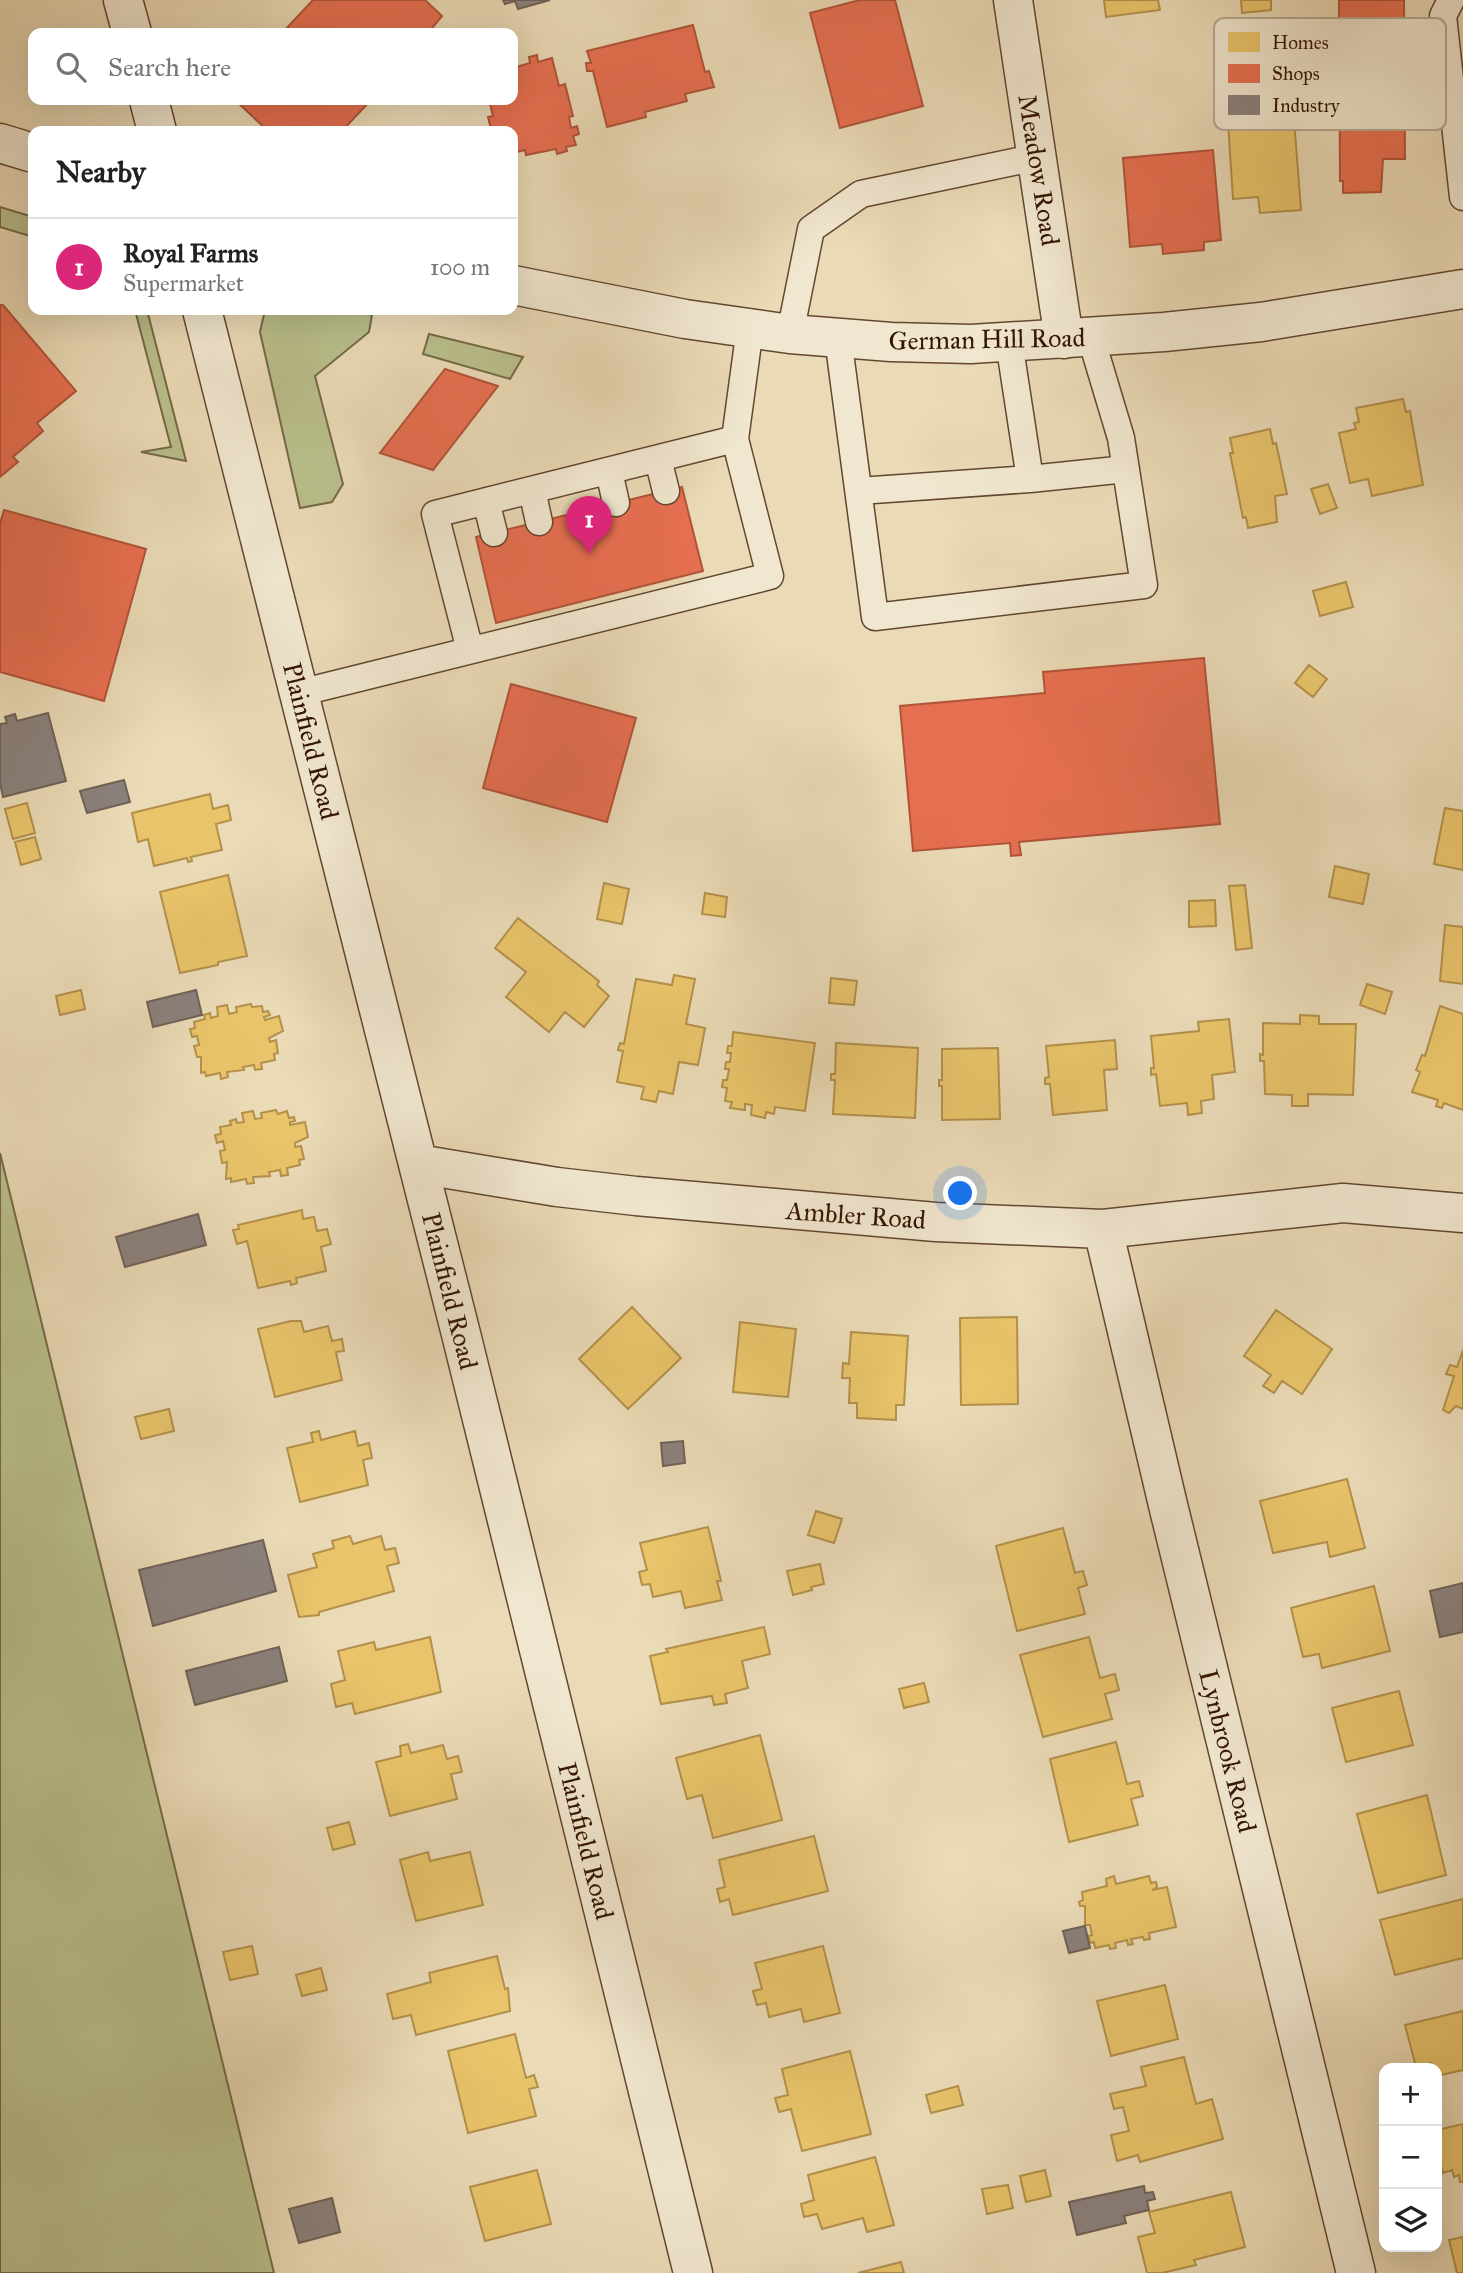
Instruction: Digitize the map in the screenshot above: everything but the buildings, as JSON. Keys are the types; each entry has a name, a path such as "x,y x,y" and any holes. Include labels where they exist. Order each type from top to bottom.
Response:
{"street":[{"path":"123,0 131,28"},
{"name":"Meadow Road","path":"1013,0 1037,157 1078,339"},
{"path":"150,105 156,126"},
{"path":"0,143 28,151"},
{"name":"German Hill Road","path":"518,286 648,313 790,334 971,344 1078,339 1261,322 1463,289"},
{"name":"Plainfield Road","path":"203,315 418,1164 693,2273"},
{"name":"Ambler Road","path":"418,1164 557,1187 936,1222 1103,1229 1343,1203 1463,1213"},
{"name":"Lynbrook Road","path":"1103,1229 1356,2273"}],"lane":[{"path":"1443,18 1451,0"},
{"path":"1446,43 1463,197"},
{"path":"790,334 810,229 861,194 1037,157"},
{"path":"299,693 470,650 517,629 688,586 771,576 735,439 750,328"},
{"path":"838,338 875,617 1144,585 1121,438 1078,339"},
{"path":"1010,342 1030,479"},
{"path":"470,650 435,514 735,439"},
{"path":"658,459 666,491"},
{"path":"859,491 1126,469"},
{"path":"609,471 616,503"},
{"path":"532,490 539,522"},
{"path":"486,501 494,533"}],"green space":[{"path":"0,207 28,215 28,235 0,227"},
{"path":"136,315 148,315 186,461 141,452 171,447"},
{"path":"264,315 372,315 369,332 315,376 343,484 332,502 300,508 260,332"},
{"path":"429,334 523,357 510,379 423,354"},
{"path":"0,1153 274,2273 0,2273"}],"place":[{"name":"Royal Farms","path":"589,554"}]}
